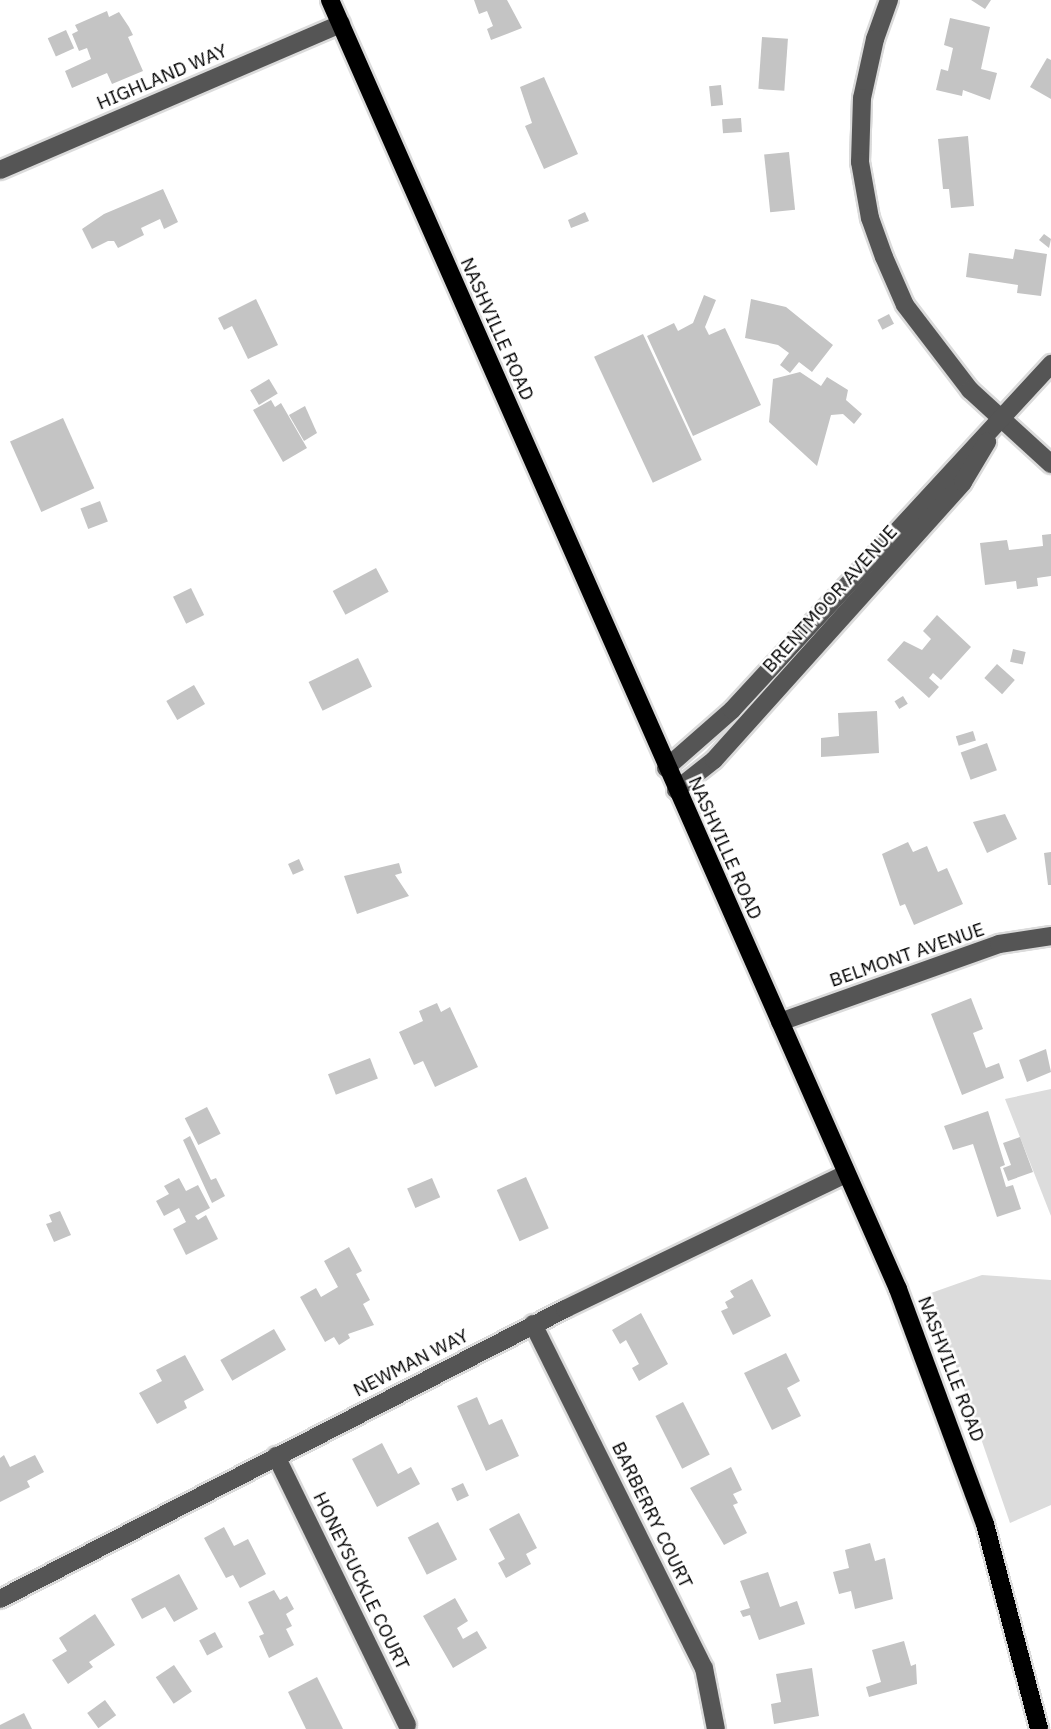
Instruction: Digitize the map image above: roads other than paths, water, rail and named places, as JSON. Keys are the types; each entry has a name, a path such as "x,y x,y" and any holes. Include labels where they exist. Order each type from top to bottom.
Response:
{"main road":[{"name":"NASHVILLE ROAD","path":"330,0 666,768 898,1289 956,1440 992,1550 1039,1729"}],"street":[{"path":"889,0 875,39 862,98 860,162 870,218 905,305 998,420 1051,464"},
{"name":"HIGHLAND WAY","path":"0,170 341,24"},
{"name":"BRENTMOOR AVENUE","path":"666,768 732,710 1051,364"},
{"name":"BRENTMOOR AVENUE","path":"676,790 713,760 963,482 998,420"},
{"name":"BELMONT AVENUE","path":"780,1022 999,944 1051,936"},
{"name":"NEWMAN WAY","path":"0,1599 533,1324 845,1174"},
{"name":"BARBERRY COURT","path":"533,1324 704,1668 716,1729"},
{"name":"HONEYSUCKLE COURT","path":"276,1455 407,1725"}]}
